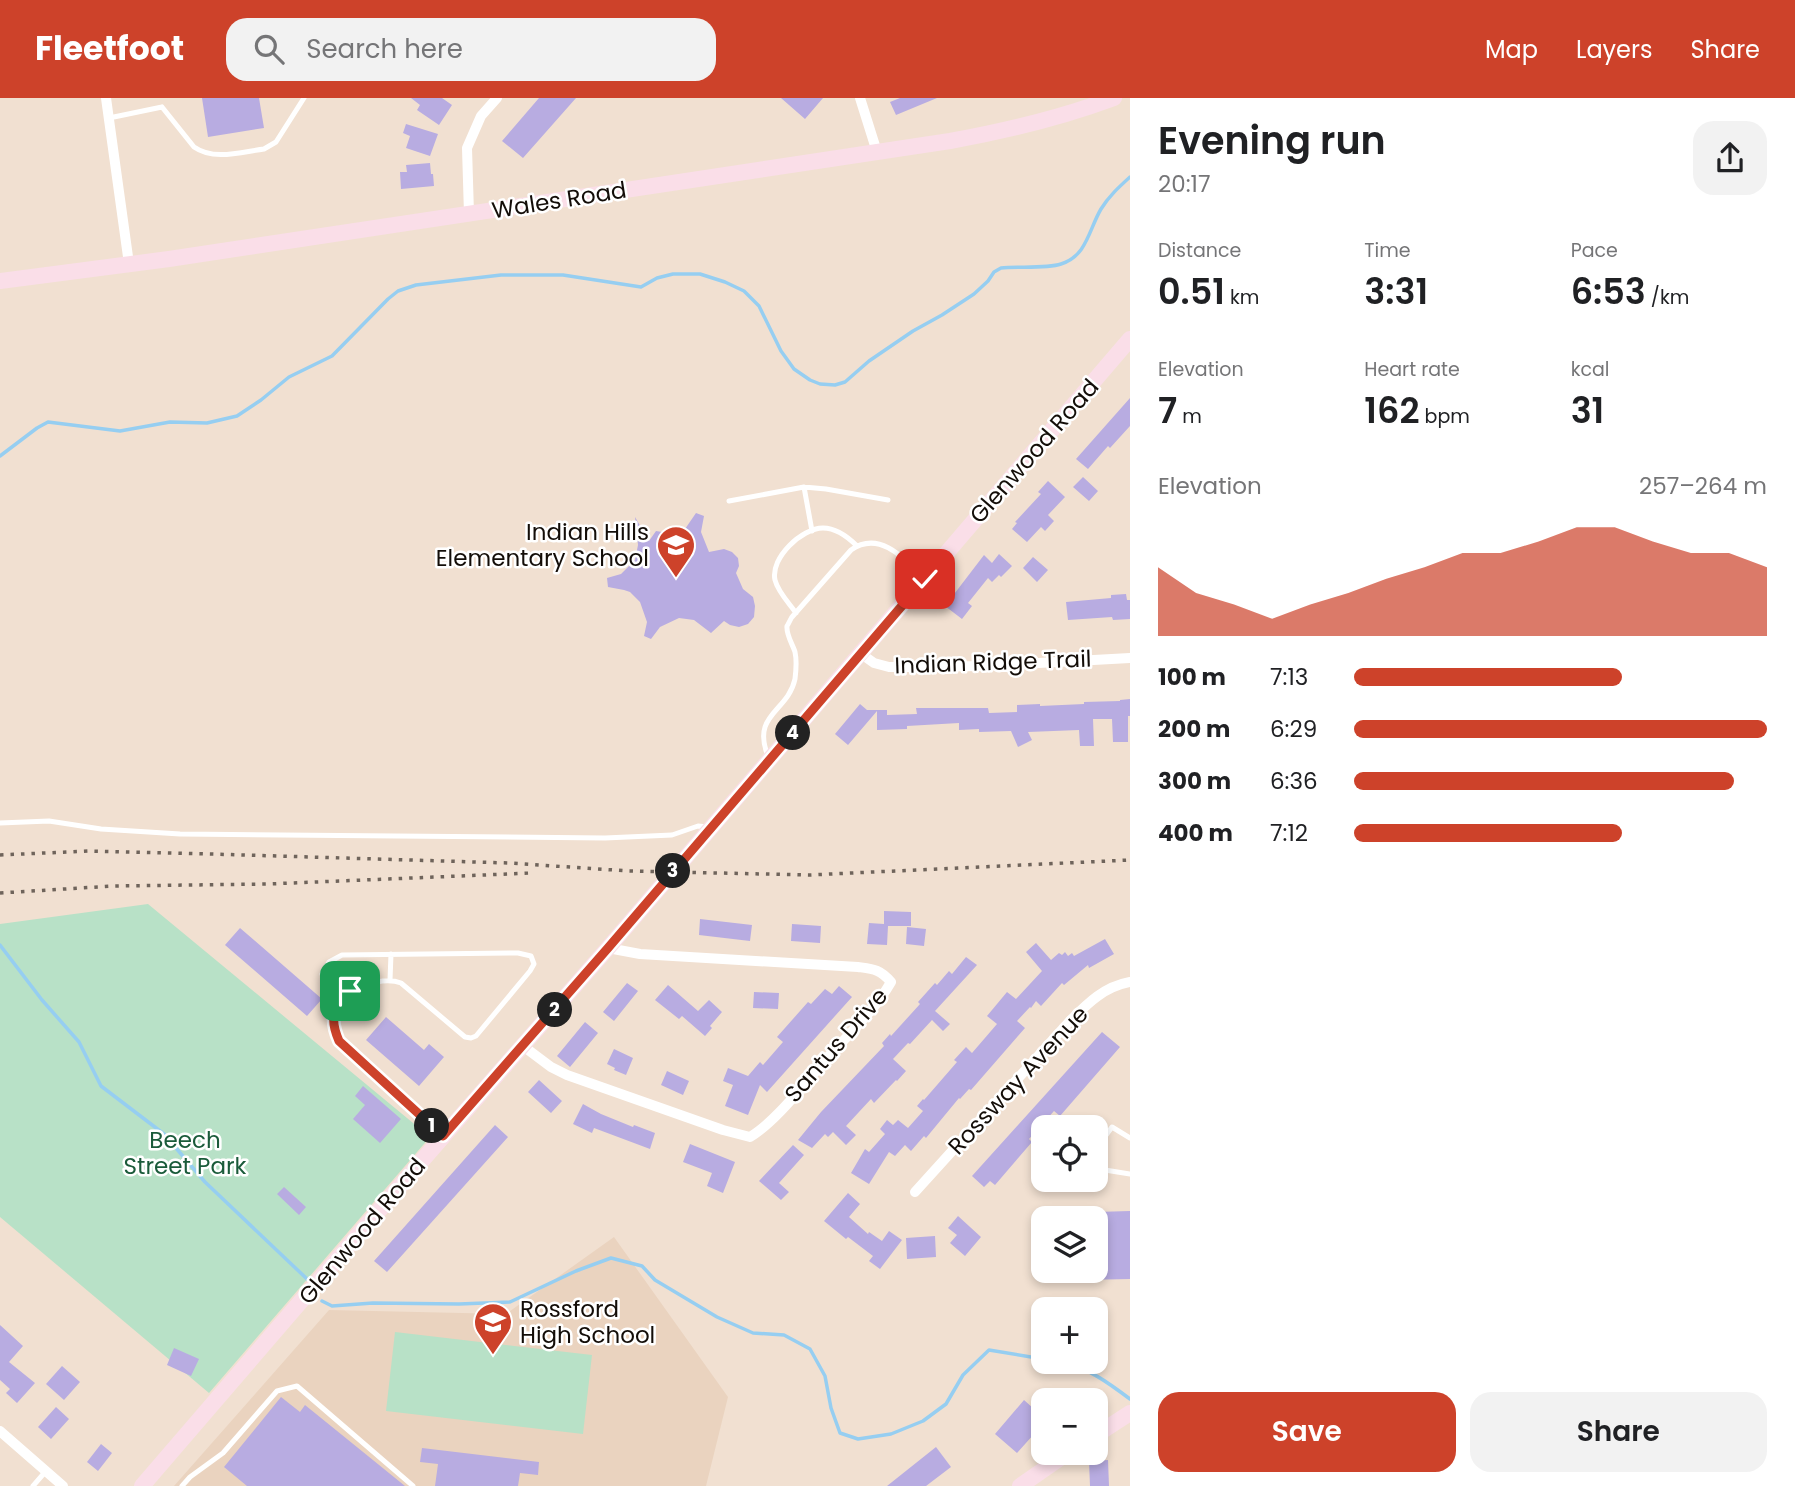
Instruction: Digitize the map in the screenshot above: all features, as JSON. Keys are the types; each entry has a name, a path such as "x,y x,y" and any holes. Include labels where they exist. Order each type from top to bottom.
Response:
{"street":[{"path":"106,98 129,264"},
{"path":"469,214 467,148 481,116 497,98"},
{"path":"860,98 877,152"},
{"name":"Wales Road","path":"0,281 182,257 877,152 1004,131 1049,120 1096,101 1114,98"},
{"name":"Glenwood Road","path":"142,1486 1130,339"},
{"name":"Indian Ridge Trail","path":"860,653 874,663 889,667 983,666 1130,657"},
{"name":"Santus Drive","path":"523,1046 551,1067 567,1075 750,1137 761,1130 780,1110 875,1005 891,982 884,973 858,967 640,954 608,948"},
{"name":"Rossway Avenue","path":"915,1192 1075,1016 1108,988 1130,982"},
{"path":"1108,1427 1130,1413"},
{"path":"0,1432 63,1486"},
{"path":"1020,1486 1050,1465"}],"lane":[{"path":"162,107 164,98"},
{"path":"162,107 194,147 213,155 270,146 276,142 304,98"},
{"path":"109,118 162,107"},
{"path":"729,501 804,487 888,500"},
{"path":"804,487 812,531"},
{"path":"796,613 775,581 774,570 785,550 812,531 823,528 844,534 857,546"},
{"path":"769,760 763,745 765,726 790,693 794,682 795,654 787,626 796,613 859,544 873,543 892,550 925,579"},
{"path":"0,823 50,821 101,830 180,834 591,838 672,835 698,826 712,827"},
{"path":"341,1000 324,981 322,974 329,962 341,955 518,953 531,956 534,964 476,1036 471,1038 465,1037 401,983 390,980 350,991 334,1013 333,1027 339,1041 443,1136"},
{"path":"390,980 391,954"},
{"path":"1108,1132 1112,1127 1130,1138"},
{"path":"1108,1170 1130,1174"},
{"path":"182,1486 190,1476 223,1453 277,1391 297,1386 413,1486"},
{"path":"33,1486 46,1471"}],"shaded area":[{"name":"Rossford High School","path":"614,1237 728,1397 706,1486 174,1486 329,1310 506,1314"}],"green space":[{"name":"Beech Street Park","path":"148,904 430,1137 209,1393 0,1217 0,924"},
{"path":"395,1332 592,1355 583,1434 386,1411"}],"building":[{"path":"202,98 259,98 264,128 208,137"},
{"path":"411,98 442,98 452,105 439,125 417,110 420,105"},
{"path":"539,98 576,98 523,158 502,141"},
{"path":"781,98 823,98 805,119"},
{"path":"900,98 937,98 896,115 890,102"},
{"path":"406,124 438,134 430,156 406,148 410,136 403,133"},
{"path":"430,163 434,186 401,189 400,172 407,172 406,165"},
{"path":"1130,398 1130,426 1088,469 1076,459"},
{"path":"1083,477 1098,491 1089,501 1073,487"},
{"path":"1048,481 1065,497 1048,515 1054,521 1045,531 1041,527 1027,542 1012,529 1017,523 1015,522 1041,494 1038,492"},
{"path":"696,513 704,516 701,532 709,552 724,549 738,558 736,573 743,589 753,597 754,617 748,624 739,627 724,621 711,633 694,620 679,618 660,627 651,639 644,636 647,622 640,602 630,592 608,587 607,578 621,574 635,560 638,545 635,517 649,541 656,531 668,533 679,528 685,529"},
{"path":"999,554 1012,566 992,582 988,578 968,603 972,606 962,619 945,606 984,555 992,563"},
{"path":"1033,557 1048,570 1037,582 1023,568"},
{"path":"1126,594 1127,600 1130,600 1130,619 1113,620 1112,617 1068,620 1066,602"},
{"path":"1130,699 1128,742 1113,742 1112,719 1093,719 1094,746 1080,746 1079,730 1028,732 1032,740 1018,747 1011,731 959,730 959,723 877,730 877,711 848,745 835,734 860,704 867,710 887,710 887,715 917,714 916,708 988,708 989,713 1017,712 1017,705 1084,704"},
{"path":"884,911 911,912 911,926 888,926 887,945 867,944 869,923 884,924"},
{"path":"700,919 752,925 750,941 699,935"},
{"path":"792,924 821,926 820,943 791,941"},
{"path":"907,927 926,929 924,946 906,944"},
{"path":"240,928 322,999 307,1016 225,945"},
{"path":"1105,939 1114,954 1089,968 1088,965 1064,985 1062,983 1041,1006 1036,1001 1017,1021 1025,1028 971,1090 959,1098 926,1138 924,1136 911,1151 905,1145 895,1156 889,1152 869,1184 851,1173 865,1149 869,1152 885,1134 880,1129 887,1120 893,1125 898,1120 908,1128 923,1111 917,1106 957,1062 954,1060 966,1047 972,1053 997,1024 987,1016 1007,992 1016,999 1042,971 1026,952 1036,943 1051,960 1059,953 1062,955 1065,952 1068,956 1072,953 1074,956"},
{"path":"966,957 977,965 935,1011 950,1024 943,1031 932,1020 893,1059 906,1071 874,1103 871,1099 846,1126 856,1135 846,1145 833,1132 828,1137 825,1134 812,1148 798,1140 884,1046 882,1043 920,1004 918,1002 935,983 937,985 949,971 952,974"},
{"path":"627,983 638,991 614,1021 603,1012"},
{"path":"668,985 698,1011 709,1000 722,1012 705,1036 682,1016 679,1019 655,1000"},
{"path":"839,986 852,997 767,1092 760,1085 748,1115 725,1106 733,1085 723,1081 728,1068 748,1076 760,1062 763,1065 783,1042 777,1037 808,1002 811,1004 825,989 832,994"},
{"path":"754,992 779,993 778,1009 753,1008"},
{"path":"386,1017 424,1050 429,1044 444,1057 419,1086 366,1040"},
{"path":"585,1022 598,1033 570,1067 557,1056"},
{"path":"1102,1032 1120,1047 1061,1115 1054,1111 1050,1115 1031,1115 1031,1143 995,1185 990,1181 984,1187 972,1176"},
{"path":"614,1049 633,1058 626,1075 607,1064"},
{"path":"667,1071 689,1081 683,1095 661,1085"},
{"path":"539,1080 562,1101 551,1113 528,1092"},
{"path":"363,1086 401,1119 380,1143 353,1119 365,1105 355,1096"},
{"path":"583,1104 633,1127 634,1125 655,1133 650,1149 594,1128 592,1133 573,1124"},
{"path":"495,1125 508,1137 387,1272 374,1261"},
{"path":"690,1144 735,1162 723,1193 707,1186 712,1173 683,1162"},
{"path":"793,1145 804,1155 779,1183 789,1192 781,1200 759,1181"},
{"path":"284,1187 306,1207 299,1215 277,1194"},
{"path":"848,1193 860,1204 849,1217 868,1234 869,1232 882,1241 889,1231 902,1240 880,1269 869,1261 873,1256 824,1221"},
{"path":"1130,1211 1130,1279 1108,1279 1108,1212"},
{"path":"958,1216 981,1237 965,1256 950,1243 957,1235 948,1228"},
{"path":"935,1236 936,1257 907,1259 906,1238"},
{"path":"0,1325 23,1346 9,1362 35,1383 17,1403 6,1393 10,1389 0,1380"},
{"path":"174,1348 199,1359 191,1376 167,1365"},
{"path":"62,1366 80,1382 64,1400 46,1384"},
{"path":"281,1397 300,1412 305,1405 405,1486 247,1486 224,1467"},
{"path":"1024,1400 1031,1406 1031,1437 1017,1453 995,1434"},
{"path":"56,1407 69,1419 51,1439 38,1427"},
{"path":"101,1444 112,1453 98,1471 87,1462"},
{"path":"936,1447 951,1467 926,1486 887,1486"},
{"path":"422,1448 539,1462 538,1475 520,1473 518,1486 435,1486 438,1464 420,1462"},
{"path":"1108,1460 1109,1486 1090,1486 1089,1465 1108,1465"}],"waterway":[{"path":"0,456 48,422 120,431 170,422 207,423 237,416 289,377 332,356 398,291 416,285 501,275 563,275 641,287 657,278 673,274 700,274 725,282 744,291 759,306 781,351 794,369 820,384 835,385 845,382 869,361 974,294 1001,268 1048,266 1070,260 1082,248 1104,204 1130,177"},
{"path":"0,945 42,1000 79,1042 101,1086 164,1134 205,1182 307,1279"},
{"path":"322,1301 332,1306 510,1302 611,1258 642,1266 655,1280 717,1317 753,1333 784,1335 810,1349 825,1376 831,1408 840,1433 858,1439 891,1434 923,1421 946,1404 963,1375 989,1350 1031,1357"},
{"path":"1092,1374 1130,1399"}],"railway":[{"path":"0,855 89,851 211,854 509,863 629,871 809,875 1130,860"},
{"path":"0,893 113,886 268,884 531,873"}],"place":[{"name":"Indian Hills Elementary School","path":"676,579"},
{"name":"Rossford High School","path":"493,1356"}],"route":[{"path":"350,991 338,1003 334,1013 333,1027 339,1041 443,1136 925,579"}]}
